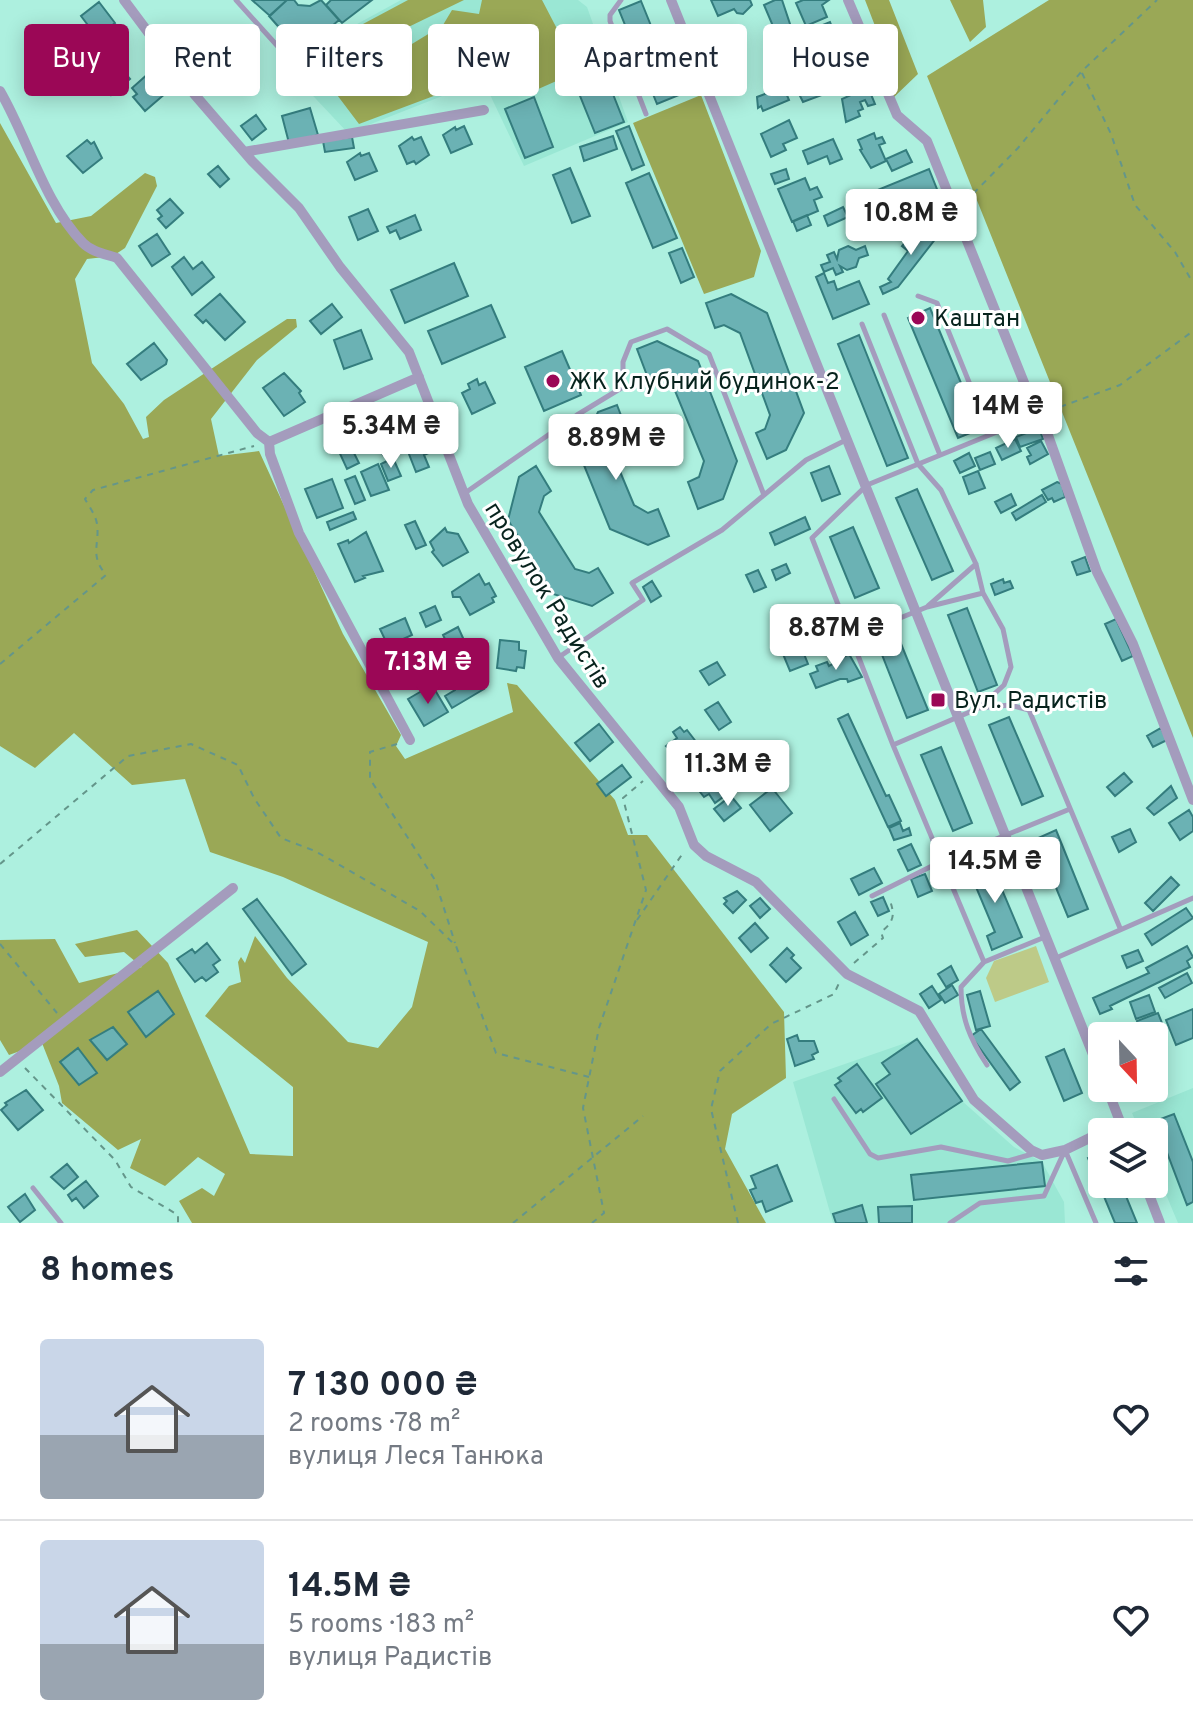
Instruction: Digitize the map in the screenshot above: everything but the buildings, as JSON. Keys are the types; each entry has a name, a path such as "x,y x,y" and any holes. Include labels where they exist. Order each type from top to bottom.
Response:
{"street":[{"name":"провулок Радистів","path":"124,0 195,95 244,152 299,208 340,267 409,352 464,493 558,658 650,776 679,807 694,845"},
{"path":"671,0 848,439 922,609 959,716 1088,1042"},
{"path":"848,0 897,115 927,141 954,214 1037,415 1045,427 1097,572 1133,644 1193,800"},
{"path":"0,91 59,209 84,244 117,258 257,433 269,442 270,454 299,533 410,740"},
{"path":"244,152 484,110"},
{"path":"269,442 419,377"},
{"path":"694,845 706,856 756,882 843,971 919,1011 974,1100 1037,1153 1042,1155 1065,1150 1088,1139"},
{"path":"0,1072 233,888"},
{"path":"1149,1198 1156,1222"}],"lane":[{"path":"236,0 276,44"},
{"path":"621,0 610,15 610,21 646,114"},
{"path":"918,296 937,303 990,434"},
{"path":"884,315 940,455"},
{"path":"862,324 918,464 941,490 976,564 983,593 1003,629 1011,667 1004,685 979,708"},
{"path":"464,493 623,387 623,362 631,342 667,329 709,354 764,495"},
{"path":"984,962 893,745 812,538 867,485 1037,415"},
{"path":"558,658 643,600 632,583 722,530 806,460 848,439"},
{"path":"922,609 976,564"},
{"path":"851,638 922,609 983,593"},
{"path":"893,745 979,708 1010,705 1029,710 1120,928"},
{"path":"872,896 942,861 1070,809"},
{"path":"1055,959 1193,898"},
{"path":"987,1065 969,1037 961,1010 961,987 984,962 1046,937"},
{"path":"834,1099 870,1154 878,1158 941,1147 1008,1161 1037,1153"},
{"path":"950,1223 980,1203 1044,1196 1065,1150"},
{"path":"1065,1150 1096,1223"},
{"path":"33,1188 61,1223"}],"path":[{"path":"954,214 1018,148 1081,72 1157,0"},
{"path":"1081,72 1111,134 1135,205 1175,252 1193,283"},
{"path":"1037,415 1120,385 1193,331"},
{"path":"0,664 106,575 98,566 94,541 97,524 85,499 93,490 269,442"},
{"path":"410,740 370,752 370,779 435,880 496,1053 589,1077"},
{"path":"0,864 128,756 191,744 238,765 254,798 281,838 315,851 420,911 456,946"},
{"path":"592,1223 604,1213 583,1108 599,1028 646,890 623,798 650,776"},
{"path":"635,923 680,855 694,845"},
{"path":"738,1223 711,1109 720,1071 771,1024 834,994 843,971 867,954 883,938 881,932 891,924 894,912 885,889"},
{"path":"0,944 62,1020"},
{"path":"17,1059 115,1160 131,1187 178,1215 178,1223"},
{"path":"513,1223 643,1116"}],"shaded area":[{"path":"401,0 578,0 587,7 593,24 555,24 555,96 619,96 628,122 524,166 491,96 539,96 539,24 428,24 428,96 442,96 348,133 313,96 412,96 412,24 357,24"},
{"path":"408,0 464,0 412,25 363,24"},
{"path":"482,0 542,0 555,25 555,82 539,89 539,24 444,24 452,10 479,14"},
{"path":"865,0 889,0 918,74 898,93 898,24 874,24"},
{"path":"950,0 983,0 986,27 970,42"},
{"path":"1049,0 1193,0 1193,738 927,76"},
{"path":"428,34 428,96 434,96 359,124 338,96 412,96 412,44"},
{"path":"701,96 761,251 754,277 704,294 633,123"},
{"path":"0,123 56,223 91,216 145,173 155,177 157,186 125,248 113,256 87,259 75,279 92,363 124,404 143,439 149,437 146,417 164,400 287,319 296,319 297,327 257,360 211,419 219,456 259,451 343,634 401,735 396,746 405,759 513,712 507,683 517,685 615,800 628,835 647,835 784,1012 786,1078 732,1114 725,1149 766,1223 192,1223 179,1201 202,1188 214,1196 225,1174 198,1157 165,1186 130,1168 141,1139 118,1150 62,1103 59,1086 42,1043 9,1055 0,1040 0,940 55,939 79,983 142,967 124,952 85,957 75,944 137,930 168,963 250,1154 293,1156 293,1087 205,1016 229,986 241,982 238,962 241,957 245,963 255,936 287,978 348,1042 378,1048 412,1007 428,942 283,877 210,852 185,779 132,785 74,733 35,768 0,746"},
{"path":"1036,946 1049,982 995,1002 986,978 994,961"},
{"path":"917,1039 962,1101 1014,1147 1042,1162 1064,1202 1065,1223 833,1223 793,1082"},
{"path":"1193,1088 1193,1223 1178,1223 1167,1198 1168,1118 1134,1118 1132,1113 1159,1102 1168,1102 1168,1098"}],"place":[{"name":"Каштан","path":"918,318"},
{"name":"ЖК Клубний будинок-2","path":"553,381"},
{"name":"Вул. Радистів","path":"938,700"}]}
